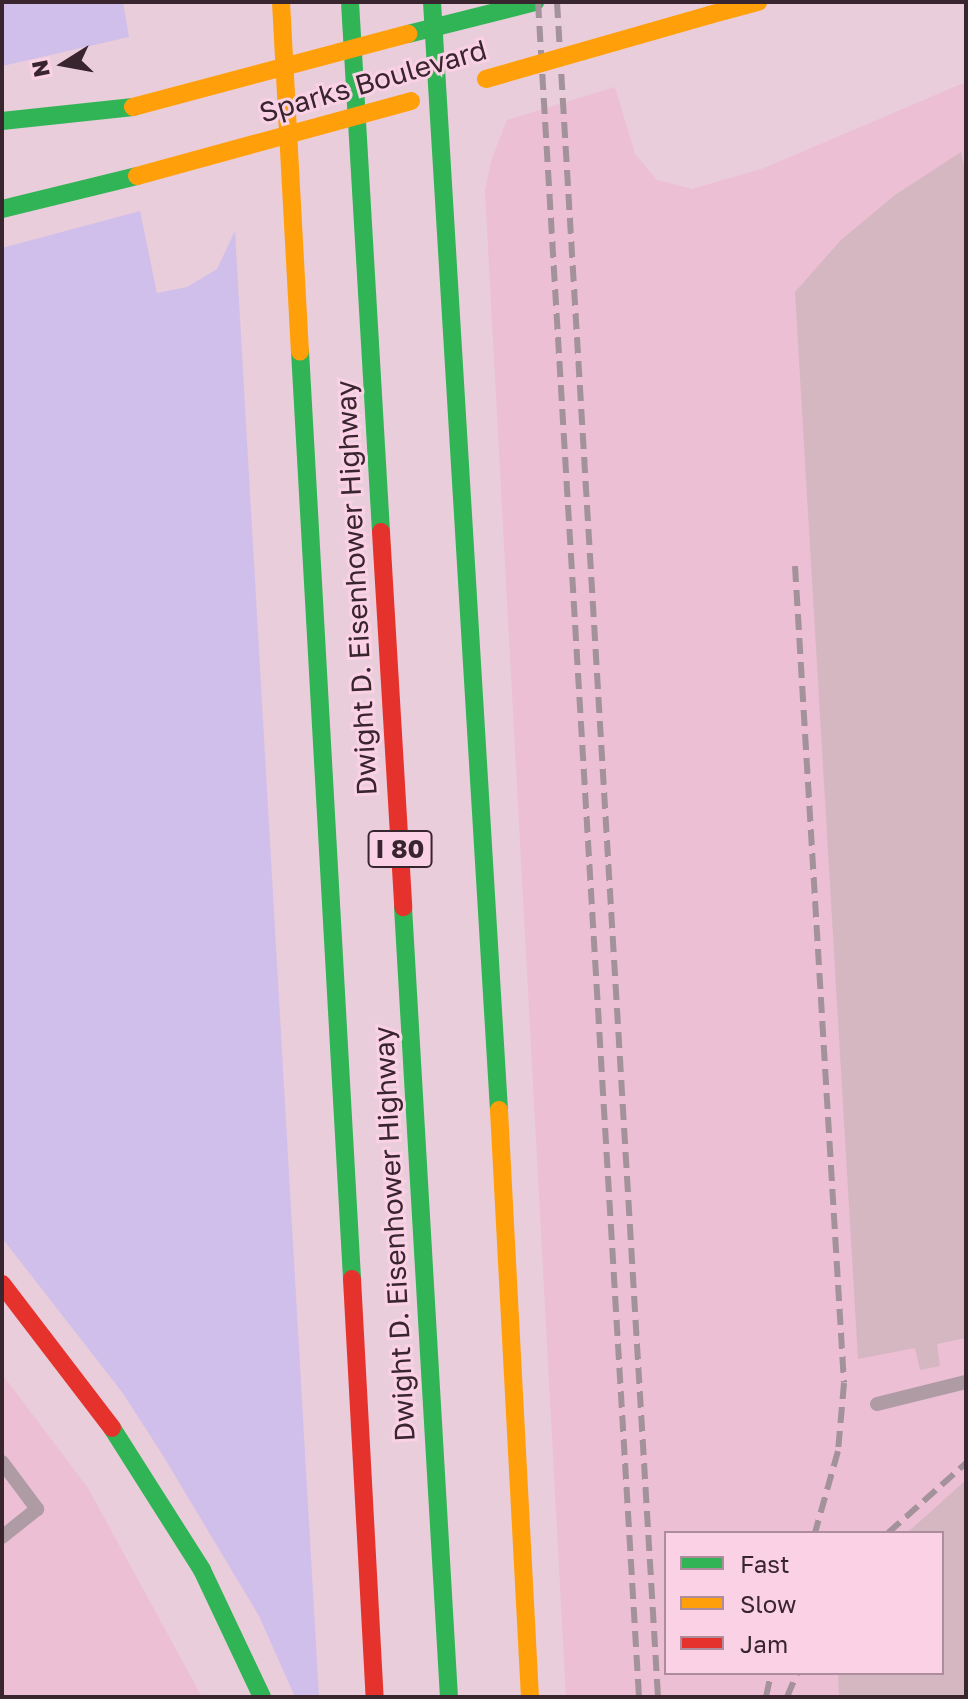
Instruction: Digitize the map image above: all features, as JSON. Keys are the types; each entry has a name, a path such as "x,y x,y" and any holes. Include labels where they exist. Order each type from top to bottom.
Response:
{"main road":[{"name":"Dwight D. Eisenhower Highway","path":"281,2 315,686 375,1697"},
{"name":"Dwight D. Eisenhower Highway","path":"350,2 449,1697"},
{"path":"432,2 523,1505 530,1697"},
{"name":"Sparks Boulevard","path":"2,140 535,2"},
{"name":"Sparks Boulevard","path":"2,209 137,176 411,101 758,2"},
{"path":"260,49 263,97"},
{"path":"2,121 133,107"},
{"path":"264,128 266,160"},
{"path":"287,490 315,686"},
{"path":"2,1284 88,1392 167,1509 202,1570 262,1697"}],"lane":[{"path":"877,1404 966,1382"},
{"path":"2,1462 37,1509 2,1537"}],"shaded area":[{"path":"2,2 123,2 129,37 2,66"},
{"path":"966,82 966,1697 566,1697 485,191 491,161 507,120 615,87 635,154 657,180 692,189 764,168"},
{"path":"140,211 157,293 187,287 217,269 235,231 319,1697 295,1697 259,1616 162,1454 122,1392 2,1238 2,248"},
{"path":"2,1374 88,1488 202,1697 2,1697"}],"building":[{"path":"961,152 966,176 966,1338 937,1344 940,1366 920,1370 915,1348 858,1359 795,292 841,240 895,195"},
{"path":"966,1480 966,1697 839,1697 838,1675 944,1675 944,1531 909,1531"}],"railway":[{"path":"538,2 639,1697"},
{"path":"557,2 658,1697"},
{"path":"795,566 844,1383 838,1451 816,1531"},
{"path":"890,1531 966,1463"},
{"path":"766,1697 771,1675"},
{"path":"787,1697 796,1675"}],"traffic: fast":[{"path":"350,2 381,532"},
{"path":"432,2 499,1110"},
{"path":"408,34 535,2"},
{"path":"2,121 133,107"},
{"path":"2,209 137,176"},
{"path":"300,351 352,1279"},
{"path":"403,907 449,1697"},
{"path":"112,1428 202,1570 262,1697"}],"traffic: slow":[{"path":"281,2 300,351"},
{"path":"709,15 758,2"},
{"path":"486,79 709,15"},
{"path":"133,107 408,34"},
{"path":"137,176 411,101"},
{"path":"499,1110 530,1697"}],"traffic: jam":[{"path":"381,532 403,907"},
{"path":"352,1279 375,1697"},
{"path":"2,1284 112,1428"}]}
